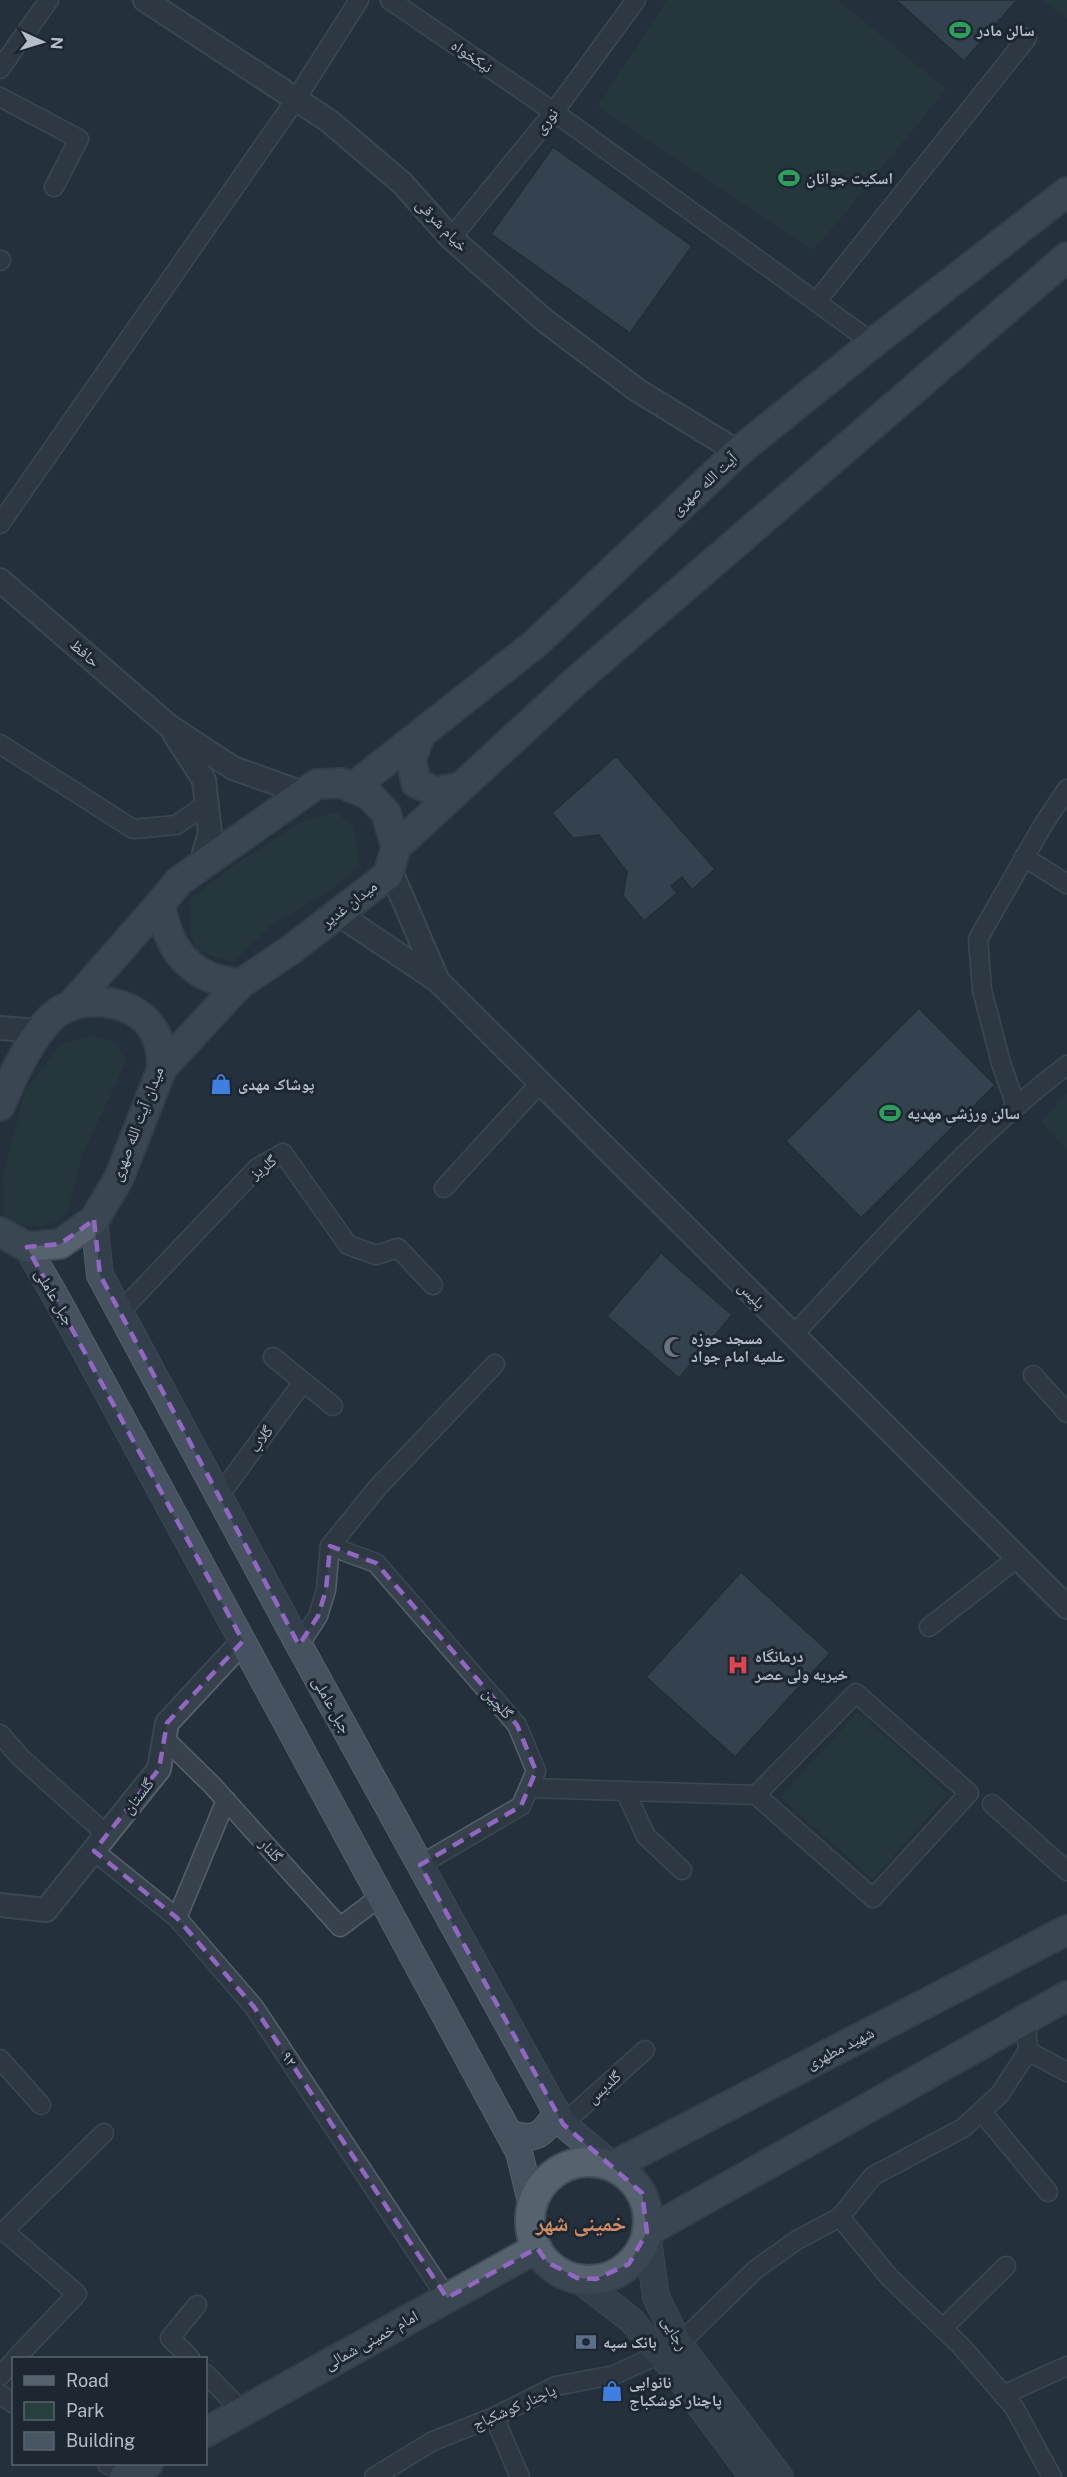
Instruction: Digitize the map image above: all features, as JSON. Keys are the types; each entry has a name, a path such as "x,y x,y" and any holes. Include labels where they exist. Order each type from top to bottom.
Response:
{"main road":[{"name":"آیت الله صهری","path":"352,788 536,643 738,452 873,343 1067,192"},
{"path":"393,858 460,787 576,681 1067,257"},
{"path":"421,734 411,759 416,783 436,792 460,787"},
{"path":"0,1106 14,1074 48,1021 73,1003 179,881 317,784 342,783 369,795 386,813 393,858"},
{"name":"میدان غدیر","path":"162,1068 240,984 292,949 388,875 393,858"},
{"path":"160,904 165,929 180,956 212,978 240,984"},
{"name":"میدان آیت الله صهری","path":"27,1247 60,1244 94,1220 118,1178 162,1068 161,1050 152,1028 132,1009 103,1002 73,1003"},
{"name":"جبل عاملی","path":"94,1220 100,1275 298,1645 560,2118 613,2166"},
{"path":"0,1232 27,1247"},
{"name":"جبل عاملی","path":"27,1247 63,1309 509,2133 519,2152 532,2206"},
{"name":"شهید مطهری","path":"613,2166 1067,1930"},
{"path":"647,2232 1067,1996"},
{"path":"509,2133 533,2138 560,2118"},
{"path":"593,2162 613,2166 629,2177 642,2193 648,2212 647,2232 640,2250 629,2264 614,2274 596,2280 577,2278 554,2267 537,2248 530,2220 532,2206 541,2187 555,2173 573,2164 593,2162"},
{"name":"رجایی","path":"647,2232 656,2296 669,2349 753,2477"},
{"name":"امام خمینی شمالی","path":"207,2431 537,2248"},
{"name":"رجایی","path":"577,2278 669,2349 780,2477"}],"street":[{"path":"0,69 49,0"},
{"name":"خیام شرقی","path":"145,0 329,122 402,183 451,238 544,320 618,376 738,452"},
{"path":"0,524 296,99 359,0"},
{"name":"نیکخواه","path":"390,0 554,112 873,343"},
{"name":"نوری","path":"451,238 554,112 627,3"},
{"path":"816,302 1027,38"},
{"path":"0,97 79,139 54,187"},
{"name":"حافظ","path":"0,580 169,726"},
{"path":"169,726 232,768 303,793"},
{"path":"169,726 204,780 210,833 200,867"},
{"path":"0,744 133,829 176,825 207,804"},
{"path":"1016,1106 1001,1063 981,990 978,939 1024,857 1067,789"},
{"path":"1024,857 1067,884"},
{"path":"393,858 438,981"},
{"path":"338,914 438,981"},
{"name":"پلیس","path":"438,981 1067,1607"},
{"path":"0,1028 41,1030"},
{"path":"793,1335 977,1140 1067,1065"},
{"path":"444,1188 540,1083"},
{"name":"گلریز","path":"120,1312 256,1168 283,1153 348,1245 376,1255 398,1248 433,1285"},
{"path":"273,1357 333,1406"},
{"path":"298,1645 318,1616 326,1590 330,1546 378,1487 495,1364"},
{"path":"1033,1375 1067,1413"},
{"name":"گلاب","path":"219,1497 303,1382"},
{"name":"گلچین","path":"330,1546 376,1563 517,1725 536,1771 529,1788"},
{"path":"929,1627 1016,1558"},
{"name":"گلستان","path":"0,1905 46,1910 159,1769 167,1723 243,1641"},
{"path":"420,1864 520,1806 529,1788 756,1795 873,1898 969,1793 856,1693 756,1795"},
{"name":"۹۲","path":"0,1734 101,1843 177,1918 254,2007 447,2298"},
{"name":"گلنار","path":"164,1738 226,1800 340,1927 381,1896"},
{"path":"625,1791 646,1836 682,1870"},
{"path":"177,1918 226,1800"},
{"path":"992,1804 1067,1871"},
{"path":"1026,2019 1028,2051 1000,2094 963,2128 873,2176 840,2217 889,2277 961,2346 1014,2407 1052,2477"},
{"name":"گلدیس","path":"560,2118 645,2050"},
{"path":"1028,2051 1067,2072"},
{"path":"0,2059 41,2105"},
{"path":"981,2111 1048,2192"},
{"path":"18,2357 78,2294 4,2231 104,2133"},
{"name":"پاچنار کوشکباج","path":"374,2477 433,2441 494,2417 556,2386 614,2375 669,2349 756,2269 797,2240 840,2217"},
{"path":"943,2328 1006,2266"},
{"path":"189,2357 170,2338 197,2305"},
{"path":"0,2376 12,2363"},
{"path":"1003,2395 1067,2366"},
{"path":"207,2375 242,2411"},
{"path":"494,2417 520,2477"}],"highlighted area":[{"path":"94,1220 100,1275 299,1645 318,1616 326,1590 330,1546 376,1563 517,1725 536,1771 521,1806 420,1865 563,2124 642,2193 647,2232 629,2264 596,2279 577,2278 547,2262 537,2248 447,2298 254,2007 177,1918 94,1851 159,1769 167,1723 243,1641 27,1247 60,1244"}],"green space":[{"name":"اسکیت جوانان","path":"667,0 837,0 946,89 814,250 598,107"},
{"path":"1044,0 1067,0 1067,18 1066,18"},
{"path":"335,812 354,827 359,865 334,888 271,925 233,962 198,950 190,934 190,900 233,866 302,822"},
{"path":"96,1036 115,1043 126,1061 82,1155 67,1213 53,1223 38,1226 5,1219 3,1176 25,1092 61,1044"},
{"path":"1067,1093 1067,1149 1042,1122"},
{"path":"858,1712 948,1794 872,1879 781,1797"}],"building":[{"name":"سالن مادر","path":"896,0 1017,0 964,61"},
{"path":"553,147 692,246 630,333 491,234"},
{"path":"616,756 715,869 692,890 682,877 671,886 677,893 644,921 623,896 627,872 599,835 573,838 552,813"},
{"name":"سالن ورزشی مهدیه","path":"919,1008 995,1085 861,1218 786,1141"},
{"name":"مسجد حوزه علمیه امام جواد","path":"661,1253 732,1315 679,1378 607,1316"},
{"name":"درمانگاه خیریه ولی عصر","path":"741,1572 830,1653 735,1757 646,1677"}],"place":[{"name":"سالن مادر","path":"960,30"},
{"name":"اسکیت جوانان","path":"789,178"},
{"name":"پوشاک مهدی","path":"221,1084"},
{"name":"سالن ورزشی مهدیه","path":"890,1113"},
{"name":"مسجد حوزه علمیه امام جواد","path":"674,1347"},
{"name":"درمانگاه خیریه ولی عصر","path":"738,1665"},
{"name":"بانک سپه","path":"586,2342"},
{"name":"نانوایی پاچنار کوشکباج","path":"612,2391"}],"district":[{"name":"خمینی شهر","path":"581,2223"}]}
